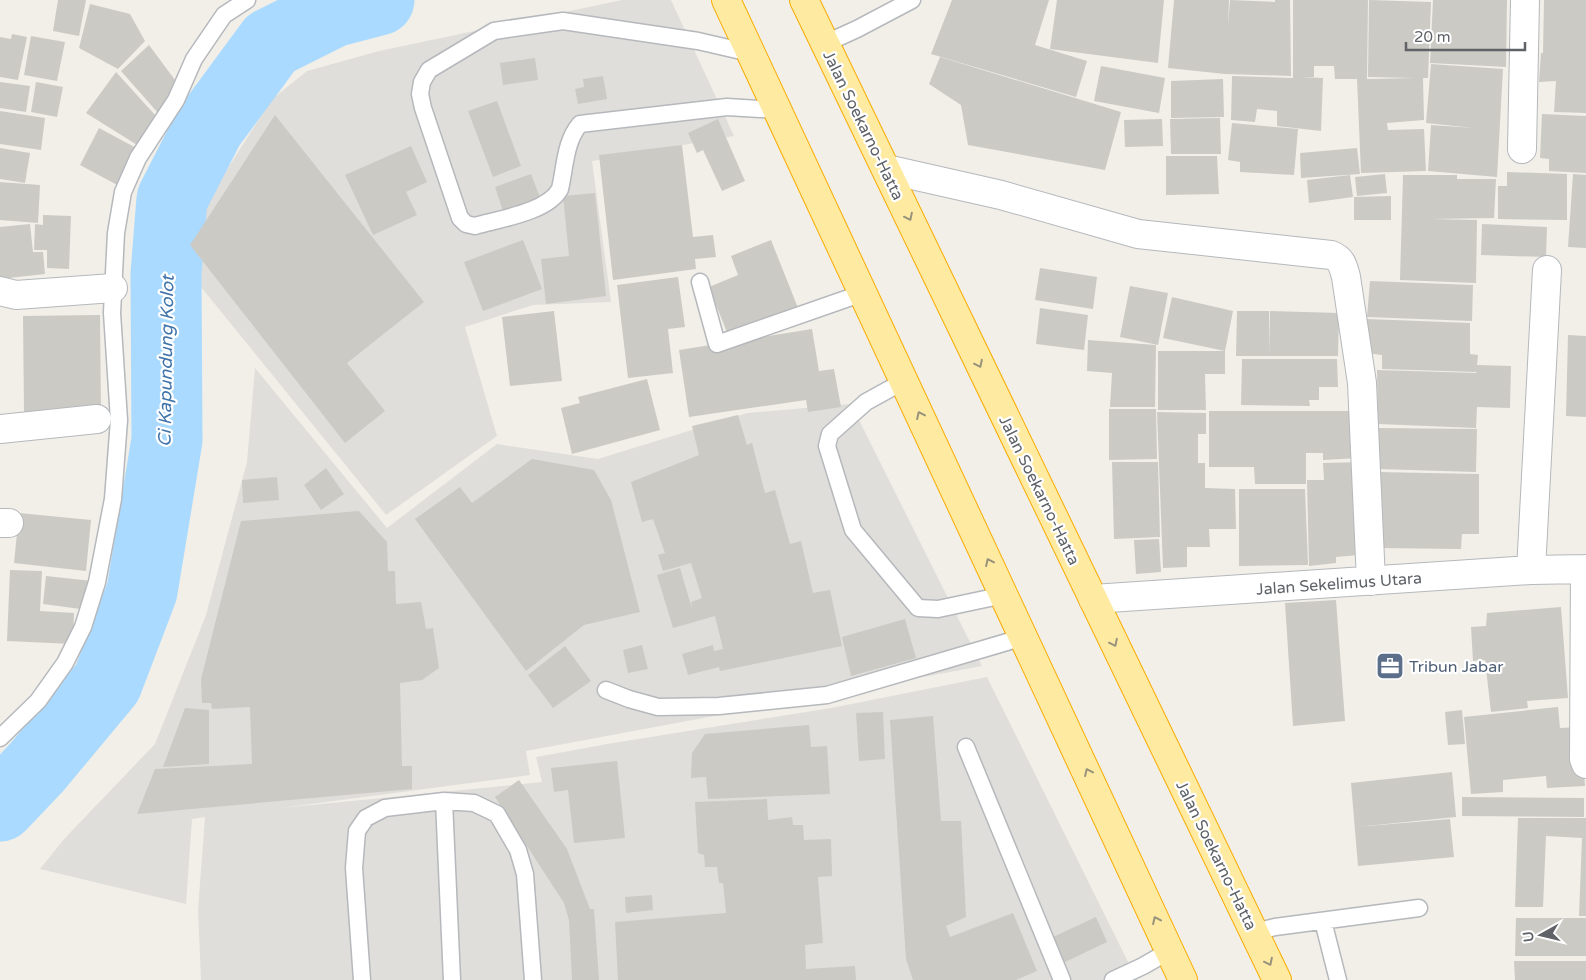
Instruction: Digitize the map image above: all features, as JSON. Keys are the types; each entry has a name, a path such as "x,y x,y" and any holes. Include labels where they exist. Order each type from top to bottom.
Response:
{"highway":[{"name":"Jalan Soekarno-Hatta","path":"804,0 1277,980"},
{"path":"728,5 1184,980"}],"street":[{"path":"1522,149 1525,0"},
{"path":"886,170 1001,195 1138,234 1331,255 1338,258 1346,277 1362,383 1370,581"},
{"path":"1531,570 1547,270"},
{"path":"0,291 16,295 113,288"},
{"path":"0,429 97,420"},
{"path":"1585,569 1584,758 1586,764"},
{"name":"Jalan Sekelimus Utara","path":"1092,599 1531,570 1585,569"}],"lane":[{"path":"0,738 38,701 65,663 83,627 97,582 113,499 119,420 112,313 116,234 123,192 138,158 176,100 194,59 224,14 247,0"},
{"path":"824,44 912,0"},
{"path":"750,53 698,41 562,21 494,31 430,70 422,82 420,94 423,108 460,218 466,224 475,226 538,208 557,196 560,190 570,140 580,124 727,107 777,110"},
{"path":"700,282 717,344 863,293"},
{"path":"904,380 866,402 830,434 827,446 853,530 918,608 938,609 1004,595"},
{"path":"606,690 630,700 658,707 720,706 827,696 1024,637"},
{"path":"966,747 1062,980"},
{"path":"362,980 354,868 357,831 366,818 385,808 444,801 474,803 497,814 518,850 525,874 532,980"},
{"path":"444,801 452,980"},
{"path":"1254,932 1275,927 1418,908"},
{"path":"1323,921 1338,980"},
{"path":"1113,980 1171,950"}],"shaded area":[{"path":"622,0 671,0 734,136 592,161 611,302 533,305 465,327 497,436 386,515 201,287 190,257 197,217 271,100 307,71 379,51"},
{"path":"255,368 387,528 497,444 598,459 747,413 851,404 982,666 526,751 530,775 281,808 542,782 536,757 831,708 987,677 1137,980 201,980 198,910 205,817 192,819 186,904 40,869 65,838 155,744 206,615 247,462"}],"building":[{"path":"58,0 86,0 79,36 53,31"},
{"path":"952,0 1049,0 1035,45 1087,61 1076,97 931,54"},
{"path":"1057,0 1164,0 1158,63 1050,49"},
{"path":"1174,0 1229,0 1228,28 1230,0 1275,2 1275,0 1290,0 1291,76 1225,74 1168,68"},
{"path":"1293,0 1368,0 1367,79 1415,78 1368,77 1369,0 1431,2 1428,78 1423,78 1424,120 1387,123 1388,130 1424,129 1426,171 1361,173 1357,79 1335,79 1334,66 1314,66 1314,77 1300,77 1323,78 1321,131 1277,126 1277,111 1257,109 1255,122 1231,120 1232,76 1293,78"},
{"path":"1433,0 1507,0 1506,67 1430,63"},
{"path":"1544,0 1586,0 1586,113 1554,112 1556,81 1539,82 1541,53 1543,53"},
{"path":"90,4 130,14 145,41 118,69 79,48"},
{"path":"12,34 27,37 18,80 0,77 0,37 11,39"},
{"path":"31,36 65,42 57,81 24,75"},
{"path":"149,45 175,80 170,101 158,113 121,71"},
{"path":"940,57 1121,112 1105,170 968,145 961,105 929,84"},
{"path":"535,58 538,80 503,85 500,63"},
{"path":"1431,64 1503,69 1497,177 1428,171 1431,125 1474,128 1426,123"},
{"path":"1101,66 1165,78 1159,113 1094,101"},
{"path":"116,72 156,116 142,148 86,113"},
{"path":"603,76 607,99 578,104 575,89 584,87 583,79"},
{"path":"1223,79 1224,117 1171,118 1171,81"},
{"path":"0,82 30,86 26,112 0,108"},
{"path":"36,82 63,87 57,117 31,112"},
{"path":"497,101 521,166 493,177 468,111"},
{"path":"0,111 45,118 41,150 0,144"},
{"path":"1542,114 1586,116 1586,173 1549,171 1549,159 1540,158"},
{"path":"275,115 424,302 347,363 385,411 345,443 190,245"},
{"path":"1220,118 1221,154 1171,154 1170,119"},
{"path":"718,119 745,181 722,191 703,150 697,153 688,133"},
{"path":"1162,119 1163,146 1125,147 1124,120"},
{"path":"1232,123 1298,129 1294,175 1240,172 1240,162 1228,160"},
{"path":"99,128 140,150 121,187 80,165"},
{"path":"682,145 693,237 713,235 716,257 695,259 696,269 613,280 599,155"},
{"path":"411,146 427,182 406,192 417,215 373,235 345,175"},
{"path":"0,148 30,153 25,183 0,179"},
{"path":"1357,148 1360,174 1301,178 1300,153"},
{"path":"1166,156 1217,156 1219,194 1166,195"},
{"path":"1507,172 1567,174 1567,220 1498,219 1498,186 1507,186"},
{"path":"531,174 541,200 504,214 495,187"},
{"path":"1385,174 1387,193 1357,196 1355,177"},
{"path":"1573,174 1586,175 1586,248 1568,247"},
{"path":"1350,175 1353,197 1309,203 1307,180"},
{"path":"1403,175 1457,175 1457,179 1496,179 1494,218 1431,219 1477,220 1476,283 1400,280"},
{"path":"0,182 40,185 38,223 0,220"},
{"path":"595,193 606,296 546,304 541,259 569,256 563,196"},
{"path":"1391,196 1391,220 1354,220 1354,197"},
{"path":"43,215 71,216 69,269 47,268 47,250 34,250 35,224 43,225"},
{"path":"30,224 33,252 43,252 45,274 0,279 0,227"},
{"path":"1482,224 1547,227 1546,257 1481,255"},
{"path":"523,240 542,289 483,311 464,262"},
{"path":"771,240 800,313 730,340 709,287 738,275 731,256"},
{"path":"1040,268 1097,277 1093,309 1035,300"},
{"path":"678,277 685,327 668,329 673,373 628,378 617,285"},
{"path":"1370,281 1473,285 1472,321 1367,317"},
{"path":"1130,286 1168,293 1158,345 1120,337"},
{"path":"1172,297 1233,311 1225,351 1163,338"},
{"path":"1040,308 1088,315 1084,350 1036,344"},
{"path":"554,311 562,381 510,386 502,317"},
{"path":"1237,311 1269,311 1269,354 1270,311 1339,313 1338,356 1236,356"},
{"path":"100,315 101,412 24,413 23,316"},
{"path":"1367,319 1470,323 1470,354 1478,355 1477,365 1511,366 1510,408 1477,407 1476,428 1378,424 1377,370 1477,373 1382,369 1382,355 1365,353"},
{"path":"812,329 819,371 834,369 841,407 808,412 806,400 689,417 679,350"},
{"path":"1568,335 1586,336 1586,417 1566,416"},
{"path":"1088,340 1156,345 1155,407 1110,407 1112,373 1087,371"},
{"path":"1158,351 1225,351 1225,374 1205,374 1206,410 1158,410"},
{"path":"1242,359 1337,359 1338,387 1319,387 1319,400 1309,400 1310,406 1241,405"},
{"path":"647,379 660,430 572,454 561,408 580,403 578,397"},
{"path":"1109,409 1156,409 1157,459 1109,460"},
{"path":"1209,411 1357,411 1359,458 1323,460 1323,453 1306,453 1306,484 1255,484 1254,467 1209,467"},
{"path":"1157,412 1206,413 1206,434 1198,434 1198,463 1205,463 1205,488 1235,489 1236,529 1209,529 1210,547 1187,547 1187,567 1163,568"},
{"path":"738,415 747,445 752,443 765,493 775,490 790,544 801,541 813,593 830,590 842,646 720,671 719,667 688,675 682,654 713,645 714,651 723,649 715,616 673,628 657,575 680,568 692,609 691,602 702,598 691,563 663,571 658,555 665,553 653,519 642,522 631,482 699,455 692,426"},
{"path":"1377,428 1477,429 1476,472 1378,469"},
{"path":"532,459 594,470 611,500 640,612 584,625 526,671 415,519 460,487 472,503"},
{"path":"1112,462 1158,462 1160,537 1114,539"},
{"path":"1361,462 1359,555 1336,557 1336,563 1309,566 1307,480 1324,480 1323,463"},
{"path":"326,468 344,494 321,510 304,485"},
{"path":"1377,472 1479,474 1479,534 1462,534 1461,549 1379,548"},
{"path":"277,477 279,500 243,503 242,480"},
{"path":"1239,489 1305,489 1308,565 1239,566"},
{"path":"359,511 387,542 388,571 395,571 396,604 421,602 426,629 433,628 439,668 422,680 400,683 402,766 412,766 412,789 137,814 155,769 252,764 250,707 212,709 211,703 202,703 201,679 241,521"},
{"path":"19,513 91,520 86,571 14,563"},
{"path":"1159,539 1161,572 1136,574 1134,540"},
{"path":"10,570 42,571 40,611 74,613 73,644 7,641"},
{"path":"46,576 92,581 88,610 43,604"},
{"path":"1336,600 1345,721 1293,726 1285,603"},
{"path":"1561,607 1568,698 1527,701 1528,708 1491,712 1485,660 1473,661 1471,627 1486,626 1487,613"},
{"path":"905,619 916,658 851,676 842,637"},
{"path":"642,645 648,669 628,673 623,650"},
{"path":"565,646 591,681 553,708 528,675"},
{"path":"1558,707 1560,728 1580,727 1585,786 1547,788 1546,776 1503,780 1503,792 1471,794 1464,717"},
{"path":"185,708 209,710 209,764 163,767"},
{"path":"1462,710 1465,744 1448,745 1445,712"},
{"path":"883,712 885,759 859,761 856,713"},
{"path":"933,716 941,821 961,821 966,917 946,926 950,937 1013,913 1037,971 1016,980 913,980 906,959 890,720"},
{"path":"809,725 811,747 827,746 830,794 708,799 706,777 691,778 692,753 705,734"},
{"path":"617,761 625,838 574,843 568,790 554,792 551,768"},
{"path":"1452,772 1456,817 1356,827 1450,819 1454,857 1358,866 1351,783"},
{"path":"519,780 567,849 590,909 594,909 599,980 572,980 569,920 564,903 495,797"},
{"path":"1462,797 1584,798 1584,817 1462,816"},
{"path":"767,799 768,820 792,817 793,825 803,825 804,840 831,839 832,876 818,877 823,943 805,945 806,969 855,966 856,980 618,980 615,922 726,913 723,883 719,883 717,867 705,867 704,855 698,853 695,802"},
{"path":"1518,818 1586,818 1586,916 1579,916 1582,838 1546,836 1543,907 1515,907"},
{"path":"652,895 653,910 626,913 625,897"},
{"path":"1096,917 1107,942 1063,963 1053,937"},
{"path":"1516,918 1586,918 1586,956 1515,956"},
{"path":"1514,961 1586,961 1586,980 1515,980"}],"waterway":[{"name":"Ci Kapundung Kolot","path":"0,806 37,767 107,683 142,591 167,440 166,274 172,199 209,127 271,43 333,12 379,0"}],"place":[{"name":"Tribun Jabar","path":"1390,666"}]}
